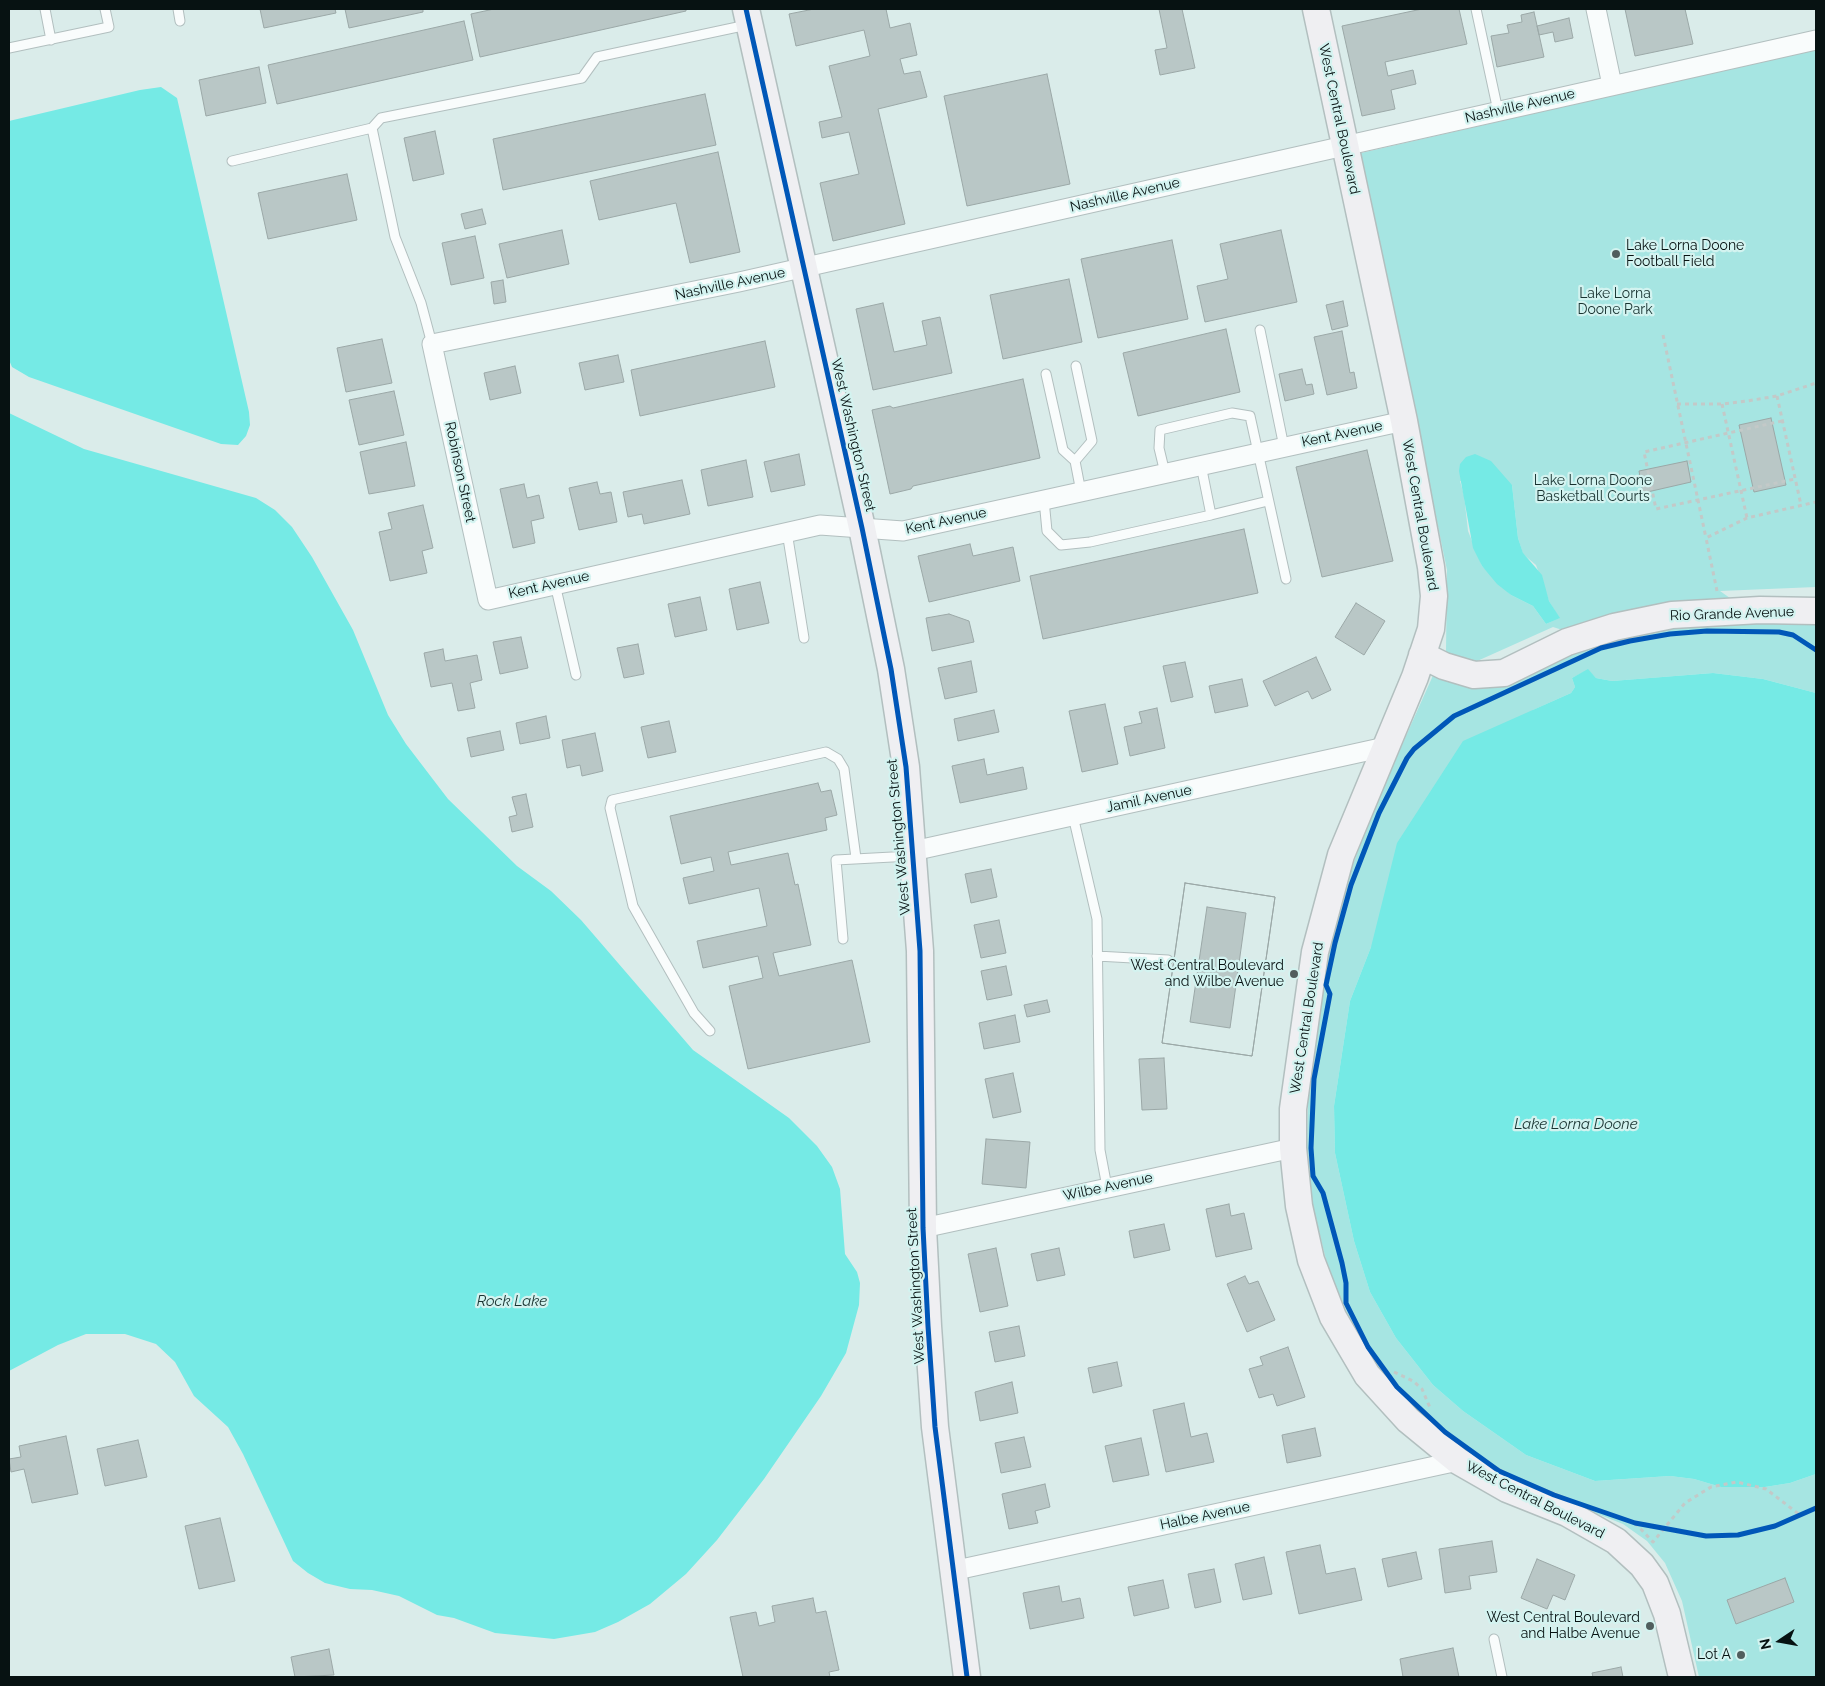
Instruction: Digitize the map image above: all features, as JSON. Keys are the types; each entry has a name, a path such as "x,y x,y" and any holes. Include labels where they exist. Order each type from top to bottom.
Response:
{"street":[{"name":"West Central Boulevard","path":"1317,9 1404,421 1431,567 1434,596 1431,629 1341,856 1315,952 1304,1018 1293,1109 1292,1148 1299,1206 1311,1260 1333,1317 1367,1375 1408,1420 1458,1461 1507,1490 1567,1513 1616,1541 1642,1565 1656,1583 1667,1614 1682,1677"},
{"path":"1596,9 1612,85"},
{"name":"West Washington Street","path":"748,16 862,528 891,669 906,767 920,951 923,1228 936,1427 952,1571 967,1677"},
{"name":"Nashville Avenue","path":"432,344 804,268 1816,40"},
{"name":"Robinson Street","path":"432,344 488,600"},
{"name":"Kent Avenue","path":"488,600 820,525 903,531 1404,421"},
{"name":"Rio Grande Avenue","path":"1422,655 1444,666 1474,675 1504,673 1567,642 1614,627 1672,615 1760,610 1816,611"},
{"name":"Jamil Avenue","path":"913,854 1385,747"},
{"name":"Wilbe Avenue","path":"923,1228 1107,1186 1292,1148"},
{"name":"Halbe Avenue","path":"952,1571 1458,1461"}],"lane":[{"path":"45,9 51,40"},
{"path":"9,48 109,27 105,9"},
{"path":"178,9 180,21"},
{"path":"1476,9 1498,111"},
{"path":"232,161 372,128 381,118 582,78 598,57 748,16"},
{"path":"372,128 395,237 422,303 432,344"},
{"path":"1260,330 1284,447"},
{"path":"1075,462 1092,441 1076,366"},
{"path":"1046,374 1062,450 1075,462 1081,492"},
{"path":"1165,473 1160,448 1160,430 1232,413 1250,416 1286,580"},
{"path":"1201,465 1212,515"},
{"path":"1044,500 1048,531 1061,545 1090,542 1268,501"},
{"path":"787,532 804,638"},
{"path":"555,584 576,676"},
{"path":"710,1031 694,1012 633,906 610,808 612,800 826,752 838,759 844,769 856,858"},
{"path":"1074,816 1097,919 1100,1150 1107,1186"},
{"path":"843,939 836,860 913,854"},
{"path":"1097,956 1168,960"},
{"path":"1494,1639 1502,1677"}],"path":[{"path":"1663,335 1718,596"},
{"path":"1677,404 1722,404 1777,396 1816,383"},
{"path":"1777,396 1801,505"},
{"path":"1722,404 1747,518"},
{"path":"1782,421 1644,452 1656,509 1795,479"},
{"path":"1706,538 1747,518 1816,502"},
{"path":"1389,1373 1405,1375 1414,1381 1428,1400 1428,1414"},
{"path":"1635,1523 1653,1542 1666,1530 1685,1503 1711,1487 1736,1482 1766,1489 1800,1515"},
{"path":"1792,1519 1808,1512"},
{"path":"1627,1520 1644,1525"},
{"path":"1654,1528 1666,1530"}],"green space":[{"name":"Lake Lorna Doone Park","path":"1816,49 1816,587 1720,591 1737,603 1575,634 1553,627 1475,662 1454,662 1446,651 1447,570 1361,153","holes":["1460,481 1512,485 1518,538 1523,554 1536,565 1549,601 1559,618 1546,624 1533,606 1511,595 1482,566 1468,531 1464,495"]},
{"path":"1816,619 1816,693 1763,679 1713,673 1612,681 1596,678 1588,670 1572,678 1575,687 1571,693 1533,710 1371,947 1350,1001 1334,1106 1335,1153 1354,1241 1370,1292 1396,1338 1433,1385 1463,1411 1526,1455 1595,1481 1670,1476 1694,1479 1721,1487 1765,1487 1790,1483 1816,1474 1816,1677 1699,1677 1682,1601 1665,1563 1647,1541 1623,1524 1512,1480 1456,1446 1396,1393 1354,1329 1328,1268 1312,1202 1307,1151 1308,1096 1319,1008 1336,912 1372,812 1435,671 1566,653 1662,626"}],"water":[{"path":"161,87 177,98 249,412 250,425 246,436 238,445 221,444 29,377 12,367 9,360 9,121 140,90"},
{"name":"Rock Lake","path":"9,413 84,449 256,498 275,510 292,527 312,557 353,630 388,715 406,744 448,799 517,866 551,891 581,920 693,1050 789,1118 817,1146 832,1167 840,1189 845,1254 857,1272 860,1283 859,1305 846,1353 821,1396 764,1479 717,1540 686,1574 650,1604 618,1622 595,1632 554,1639 495,1633 454,1618 437,1615 399,1596 372,1590 350,1589 325,1583 308,1573 293,1561 243,1454 228,1427 194,1396 175,1362 156,1344 125,1334 86,1334 58,1345 9,1371"},
{"path":"1475,454 1491,461 1512,485 1518,538 1523,553 1542,575 1549,601 1560,618 1546,624 1533,606 1511,595 1497,584 1482,566 1473,548 1459,471 1460,464 1466,457"},
{"name":"Lake Lorna Doone","path":"1588,669 1596,678 1612,681 1713,673 1763,679 1816,693 1816,1474 1790,1483 1765,1487 1721,1487 1694,1479 1670,1476 1595,1481 1526,1455 1463,1411 1433,1385 1396,1338 1370,1292 1354,1241 1335,1153 1334,1106 1350,1001 1371,947 1397,843 1463,741 1571,693 1575,687 1572,678"}],"building":[{"path":"260,9 335,9 336,13 264,28"},
{"path":"345,9 423,9 423,12 349,28"},
{"path":"494,9 686,9 686,11 480,57 471,14"},
{"path":"814,9 886,9 890,28 910,23 917,55 900,59 904,74 920,71 927,97 878,109 905,224 833,241 820,183 859,174 849,132 822,138 819,122 842,117 829,66 870,56 864,30 796,46 789,14"},
{"path":"1159,9 1182,9 1195,68 1160,75 1155,50 1167,48"},
{"path":"1422,9 1459,9 1467,44 1385,62 1388,76 1413,70 1416,84 1391,90 1395,109 1362,116 1342,26"},
{"path":"1625,9 1685,9 1693,44 1635,56"},
{"path":"1534,12 1544,57 1497,67 1491,36 1509,33 1507,25 1522,22 1521,15"},
{"path":"1569,18 1573,38 1555,42 1553,32 1539,35 1537,26"},
{"path":"464,21 473,60 277,104 268,65"},
{"path":"259,67 266,103 206,116 199,80"},
{"path":"1047,74 1070,184 967,206 944,96"},
{"path":"705,94 716,145 503,190 493,139"},
{"path":"435,131 444,174 413,181 404,138"},
{"path":"718,152 740,252 690,263 676,203 599,220 590,181"},
{"path":"347,174 357,220 268,239 258,193"},
{"path":"482,209 486,224 465,229 461,214"},
{"path":"562,230 569,264 507,278 499,244"},
{"path":"1281,230 1297,302 1205,322 1197,286 1228,279 1220,244"},
{"path":"475,236 484,278 451,285 442,243"},
{"path":"1172,240 1188,319 1098,338 1081,259"},
{"path":"1069,279 1082,342 1003,359 990,295"},
{"path":"503,280 506,302 494,304 491,282"},
{"path":"1343,301 1348,326 1332,330 1326,305"},
{"path":"883,303 894,352 927,345 922,321 940,317 952,373 873,390 856,309"},
{"path":"1226,329 1240,392 1138,416 1123,353"},
{"path":"1342,331 1350,373 1354,372 1357,388 1327,395 1314,337"},
{"path":"382,339 392,383 346,392 337,348"},
{"path":"765,341 775,387 640,416 631,370"},
{"path":"618,355 624,382 585,390 579,363"},
{"path":"515,366 521,393 490,400 484,373"},
{"path":"1302,369 1306,385 1312,384 1314,394 1285,401 1279,374"},
{"path":"1023,379 1040,458 913,486 911,489 890,494 872,410 890,406 893,408"},
{"path":"394,391 404,435 359,445 349,400"},
{"path":"1771,418 1786,485 1754,492 1739,425"},
{"path":"406,442 415,486 369,494 360,452"},
{"path":"1367,450 1393,561 1322,577 1296,467"},
{"path":"799,454 805,485 771,492 764,462"},
{"path":"746,460 753,497 708,506 701,470"},
{"path":"1687,461 1691,482 1643,493 1639,471"},
{"path":"682,480 690,514 644,524 642,514 628,517 623,492"},
{"path":"597,482 600,494 611,492 617,522 579,530 569,488"},
{"path":"524,484 527,498 539,495 544,518 531,521 535,543 513,548 500,489"},
{"path":"423,505 433,548 422,551 427,573 390,581 379,532 392,529 388,513"},
{"path":"1244,529 1258,593 1043,639 1030,576"},
{"path":"970,544 973,556 1013,547 1020,581 929,602 918,556"},
{"path":"760,582 769,623 737,630 729,589"},
{"path":"700,597 707,630 675,637 668,604"},
{"path":"1356,603 1385,621 1364,655 1335,637"},
{"path":"949,614 969,621 974,642 932,651 926,618"},
{"path":"521,637 528,668 500,674 493,642"},
{"path":"638,644 644,674 624,678 617,648"},
{"path":"443,649 445,661 477,655 482,680 470,683 475,708 458,711 452,683 431,687 424,653"},
{"path":"1316,657 1331,690 1312,699 1308,691 1275,706 1263,681"},
{"path":"971,661 977,692 945,699 938,668"},
{"path":"1185,662 1193,697 1171,702 1163,666"},
{"path":"1242,679 1248,706 1215,713 1209,686"},
{"path":"1105,704 1118,764 1082,772 1069,711"},
{"path":"1157,708 1165,748 1130,756 1124,727 1142,723 1139,712"},
{"path":"994,710 999,732 958,741 954,719"},
{"path":"546,716 550,738 520,744 516,723"},
{"path":"669,721 676,752 648,758 641,727"},
{"path":"500,731 504,750 471,757 467,738"},
{"path":"595,733 603,771 582,776 580,765 567,768 562,740"},
{"path":"984,759 987,775 1023,767 1027,789 960,803 952,766"},
{"path":"818,783 821,792 831,790 837,815 825,818 827,830 728,852 731,865 788,853 795,885 798,884 811,945 773,953 779,976 852,960 870,1042 748,1069 729,986 763,978 758,956 703,968 697,941 767,926 759,888 689,904 683,878 714,871 711,857 681,864 670,816"},
{"path":"526,794 533,827 512,832 509,817 517,815 512,797"},
{"path":"991,869 997,897 971,903 965,874"},
{"path":"1185,883 1275,897 1252,1056 1162,1043","holes":["1207,907 1246,913 1230,1028 1190,1022"]},
{"path":"1185,883 1275,897 1252,1056 1162,1043"},
{"path":"999,920 1006,953 981,958 974,925"},
{"path":"1006,966 1012,995 987,1000 981,971"},
{"path":"1047,1000 1050,1012 1027,1017 1024,1005"},
{"path":"1015,1015 1020,1042 984,1049 979,1023"},
{"path":"1164,1058 1167,1109 1142,1110 1139,1059"},
{"path":"1013,1073 1021,1112 993,1118 985,1079"},
{"path":"986,1139 1030,1142 1026,1188 982,1184"},
{"path":"1229,1204 1231,1216 1244,1213 1252,1249 1216,1257 1206,1209"},
{"path":"1164,1224 1170,1250 1134,1258 1129,1231"},
{"path":"996,1248 1008,1306 980,1312 968,1254"},
{"path":"1059,1248 1065,1275 1037,1281 1031,1254"},
{"path":"1245,1276 1249,1284 1258,1281 1275,1320 1247,1332 1227,1284"},
{"path":"1019,1326 1025,1356 995,1362 989,1332"},
{"path":"1288,1347 1305,1397 1277,1406 1273,1394 1259,1398 1249,1369 1263,1365 1260,1357"},
{"path":"1117,1362 1122,1386 1093,1393 1088,1368"},
{"path":"1012,1382 1018,1413 980,1421 975,1392"},
{"path":"1184,1403 1191,1437 1207,1433 1214,1462 1166,1472 1153,1410"},
{"path":"1315,1428 1321,1456 1287,1463 1282,1435"},
{"path":"66,1436 78,1494 32,1503 24,1469 11,1472 9,1459 21,1457 19,1446"},
{"path":"1024,1437 1031,1467 1001,1473 995,1443"},
{"path":"1141,1438 1149,1475 1113,1482 1105,1446"},
{"path":"138,1440 147,1477 105,1486 97,1449"},
{"path":"1045,1484 1050,1507 1035,1511 1038,1523 1009,1529 1002,1494"},
{"path":"220,1518 235,1581 199,1589 185,1526"},
{"path":"1492,1541 1497,1572 1469,1576 1471,1589 1445,1593 1439,1549"},
{"path":"1320,1545 1326,1574 1355,1568 1362,1600 1299,1614 1286,1552"},
{"path":"1416,1552 1422,1579 1388,1587 1382,1559"},
{"path":"1264,1557 1272,1594 1243,1600 1235,1564"},
{"path":"1537,1559 1575,1575 1565,1600 1553,1595 1547,1609 1521,1598"},
{"path":"1214,1569 1221,1602 1195,1608 1188,1574"},
{"path":"1785,1578 1794,1602 1736,1624 1727,1600"},
{"path":"1163,1580 1169,1608 1134,1616 1128,1587"},
{"path":"1059,1586 1062,1602 1080,1598 1084,1618 1030,1629 1023,1593"},
{"path":"813,1598 816,1613 826,1611 839,1670 829,1672 830,1677 743,1677 730,1617 756,1612 759,1626 775,1622 772,1606"},
{"path":"1453,1648 1459,1677 1403,1677 1400,1659"},
{"path":"329,1649 334,1675 295,1677 291,1657"},
{"path":"1621,1667 1623,1677 1593,1677 1592,1673"}],"cycle path":[{"path":"746,9 862,528 891,669 906,767 920,951 923,1228 928,1326 935,1427 967,1677"},
{"path":"1816,650 1793,635 1779,632 1707,631 1670,634 1601,648 1454,716 1414,749 1407,758 1379,813 1351,885 1335,943 1326,985 1330,994 1314,1079 1311,1148 1313,1176 1323,1193 1342,1263 1346,1283 1346,1303 1368,1347 1397,1387 1445,1432 1499,1471 1554,1495 1635,1523 1706,1536 1738,1535 1775,1526 1816,1508"}],"place":[{"name":"Lake Lorna Doone Football Field","path":"1616,254"},
{"name":"West Central Boulevard and Wilbe Avenue","path":"1294,974"},
{"name":"West Central Boulevard and Halbe Avenue","path":"1650,1626"},
{"name":"Lot A","path":"1741,1655"}],"park label":[{"name":"Lake Lorna Doone Basketball Courts","path":"1593,490"}]}
